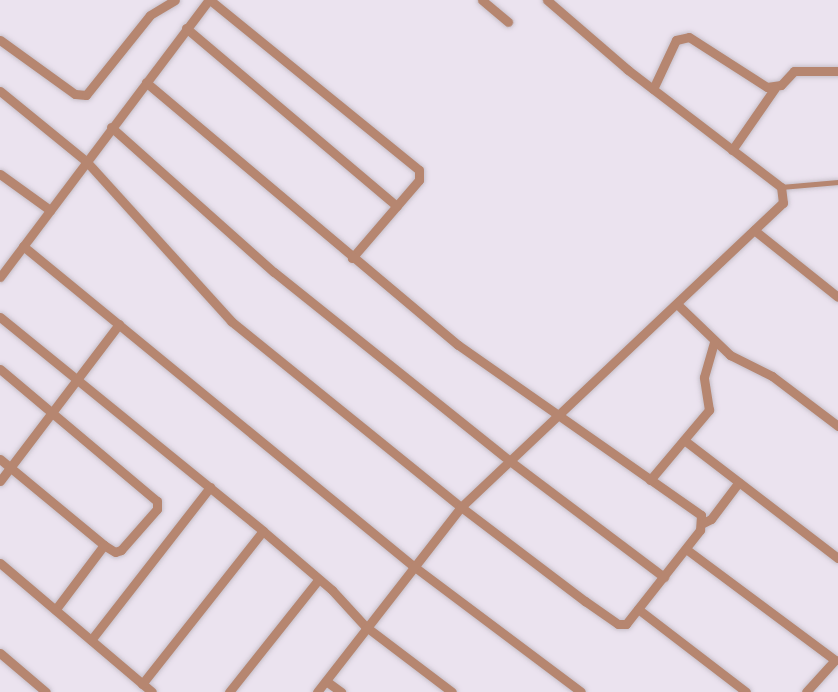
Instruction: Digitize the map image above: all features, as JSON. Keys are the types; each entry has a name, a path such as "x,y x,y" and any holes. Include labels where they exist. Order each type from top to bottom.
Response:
{"street":[{"path":"0,40 75,94 86,95 150,15 175,0"},
{"path":"0,277 186,28 210,0 414,165 419,180 352,258"},
{"path":"482,0 508,22"},
{"path":"317,692 412,565 461,507 559,418 783,203 781,187 653,89 547,0"},
{"path":"186,28 397,206"},
{"path":"653,89 676,40 689,37 775,88"},
{"path":"732,150 775,88 794,70 838,71"},
{"path":"146,82 458,345 559,418 701,514 703,523"},
{"path":"0,91 87,162 231,321 461,507 618,624 626,624 686,549 703,523 711,519 739,483"},
{"path":"111,127 274,272 510,461 664,577"},
{"path":"0,174 50,210"},
{"path":"754,230 838,297"},
{"path":"23,246 412,565 581,692"},
{"path":"677,304 714,342 737,360 772,376 838,426"},
{"path":"0,317 263,531 319,579 365,626 452,692"},
{"path":"0,481 119,324"},
{"path":"650,480 709,410 704,377 714,342"},
{"path":"0,369 157,501 157,509 121,550 115,552 0,459"},
{"path":"684,440 838,558"},
{"path":"91,640 210,487"},
{"path":"142,684 263,531"},
{"path":"55,610 105,545"},
{"path":"686,549 836,661 806,692"},
{"path":"0,562 152,692"},
{"path":"229,692 319,579"},
{"path":"638,609 746,692"},
{"path":"0,653 41,690"},
{"path":"326,681 341,692"}],"lane":[{"path":"781,187 838,183"}]}
